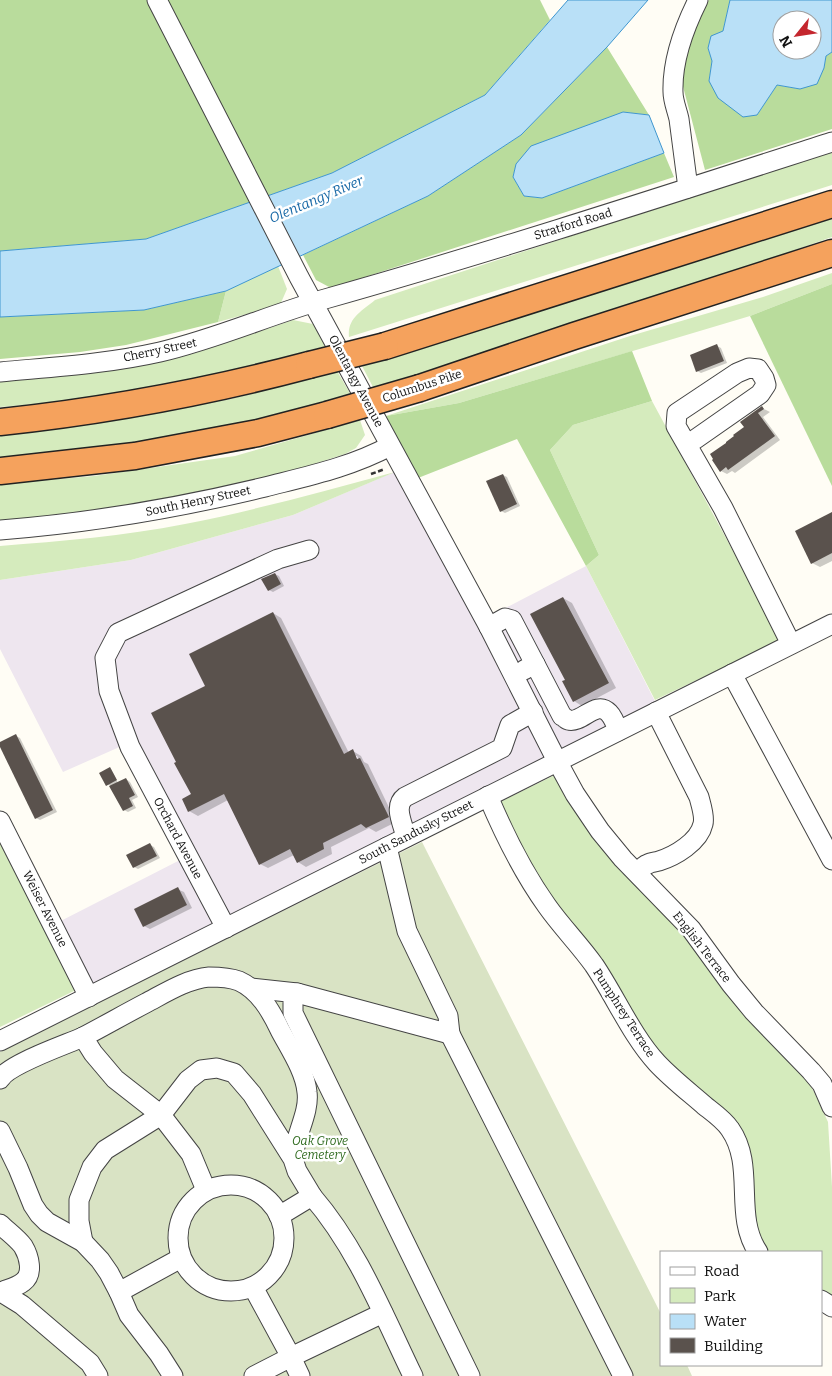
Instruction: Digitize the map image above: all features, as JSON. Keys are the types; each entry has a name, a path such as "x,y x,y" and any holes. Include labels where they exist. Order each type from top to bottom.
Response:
{"highway":[{"path":"0,422 164,399 246,382 309,366 385,346 832,204"},
{"name":"Columbus Pike","path":"0,471 136,456 258,433 327,415 420,388 832,253"}],"street":[{"name":"Olentangy Avenue","path":"157,0 299,277 489,627 557,761"},
{"path":"688,188 673,94 675,67 681,40 689,17 698,0"},
{"name":"Stratford Road","path":"313,303 396,279 832,142"},
{"name":"Cherry Street","path":"0,372 78,365 158,352 211,339 313,303"},
{"path":"687,445 760,394 766,384 758,369 749,368 737,373 677,413 676,426 723,508 791,644"},
{"name":"South Henry Street","path":"0,530 104,519 227,496 345,466 390,446"},
{"name":"Orchard Avenue","path":"226,928 130,748 109,691 105,658 118,633 278,559 309,550"},
{"path":"489,627 505,618 512,620 562,716 568,720 575,720 594,710 602,709 608,712 618,730"},
{"name":"South Sandusky Street","path":"0,1041 832,624"},
{"path":"514,675 535,664"},
{"path":"732,674 832,860"},
{"path":"406,837 398,808 400,800 502,748 510,725 533,712"},
{"path":"640,876 642,869 647,864 659,861 686,846 698,834 703,824 698,797 656,712"},
{"name":"English Terrace","path":"557,761 575,794 600,831 623,859 691,929 754,1012 822,1084 832,1107"},
{"name":"Pumphrey Terrace","path":"488,796 505,835 528,879 593,964 644,1046 657,1063 719,1117 734,1135 741,1154 749,1237 757,1251"},
{"name":"Weiser Avenue","path":"0,822 89,997"},
{"path":"386,847 407,931 448,1016 450,1034 623,1376"},
{"path":"0,1079 2,1075 15,1066 83,1037 174,988 209,977 238,981 251,988 265,1003 304,1079 308,1094 293,1159"},
{"path":"251,988 297,993 450,1034"},
{"path":"297,993 293,1000 293,1013 470,1376"},
{"path":"83,1037 93,1053 115,1079 162,1115 192,1154 206,1190"},
{"path":"83,1242 78,1221 79,1200 92,1167 105,1150 162,1115 188,1080 201,1070 216,1068 234,1073 252,1094 293,1159 312,1196 331,1218 348,1244 413,1376"},
{"path":"0,1131 39,1214 47,1222 83,1242 109,1273 128,1316 159,1354 173,1376"},
{"path":"223,1185 240,1185 256,1191 269,1201 279,1216 284,1232 283,1248 277,1264 267,1277 253,1286 236,1291 219,1290 203,1284 190,1272 181,1258 177,1242 178,1226 184,1212 194,1199 206,1190 223,1185"},
{"path":"279,1216 312,1196"},
{"path":"0,1224 22,1246 28,1257 30,1268 28,1277 23,1282 0,1291"},
{"path":"119,1292 181,1258"},
{"path":"253,1286 300,1376"},
{"path":"0,1291 22,1305 90,1363 98,1376"},
{"path":"254,1376 383,1313"}],"shaded area":[{"path":"411,465 492,615 586,566 664,719 87,1009 45,929 182,859 124,745 63,772 0,649 0,580 131,560 293,515"}],"green space":[{"path":"0,0 540,0 550,20 485,95 332,173 146,239 0,251"},
{"path":"709,0 730,0 723,31 708,48 712,61 709,81 757,115 777,85 800,89 824,68 826,56 832,52 832,129 705,170 681,79 693,23"},
{"path":"607,47 649,115 623,112 516,164 513,177 524,196 542,198 664,153 674,177 331,288 316,280 303,255 428,196 521,135"},
{"path":"832,151 832,185 349,337 350,325 353,320 375,300"},
{"path":"832,213 832,237 699,284 374,389 360,362"},
{"path":"278,266 287,289 280,305 218,322 226,291"},
{"path":"832,273 832,284 750,316 459,403 386,416 630,336 763,297"},
{"path":"832,284 832,486 750,316"},
{"path":"226,291 218,322 126,345 80,352 0,359 0,317 144,310"},
{"path":"293,320 313,324 327,346 175,385 70,401 0,407 0,378 126,366 195,353"},
{"path":"632,351 652,401 573,425 550,450 599,555 586,566 517,439 418,478 386,416 459,403"},
{"path":"337,371 351,395 291,413 203,434 0,461 0,433 95,423 231,399"},
{"path":"652,401 781,640 655,700 586,566 599,555 550,450 573,425"},
{"path":"360,420 365,435 356,448 345,454 299,469 200,493 71,516 0,521 0,484 94,476 235,456"},
{"path":"395,472 293,515 131,560 0,580 0,546 116,535 212,519"},
{"path":"559,773 648,892 805,1073 828,1122 832,1187 832,1300 822,1294 822,1251 763,1251 751,1221 750,1158 668,1071 546,898 496,804"},
{"path":"0,841 76,990 0,1027"},
{"name":"Oak Grove Cemetery","path":"422,842 660,1312 660,1366 687,1366 692,1376 0,1376 0,1052"}],"water":[{"name":"Olentangy River","path":"568,0 648,0 607,47 521,135 428,196 226,291 144,310 0,317 0,251 146,239 332,173 485,95"},
{"path":"730,0 832,0 832,52 826,56 824,68 817,84 800,89 777,85 757,115 743,117 718,98 709,81 712,61 708,48 711,36 723,31"},
{"path":"623,112 649,115 664,153 542,198 524,196 513,177 516,164 531,146"}],"building":[{"path":"717,344 724,361 696,372 690,355"},
{"path":"762,406 764,409 758,413 775,436 728,470 726,467 720,472 710,454 744,427 740,422"},
{"path":"503,474 517,504 500,512 486,481"},
{"path":"832,512 832,553 811,564 795,531"},
{"path":"275,573 281,584 268,591 261,579"},
{"path":"563,597 609,683 573,702 562,681 565,680 530,614"},
{"path":"273,612 344,754 353,749 357,759 360,758 389,817 366,828 361,824 323,843 324,849 297,863 290,849 259,865 224,794 188,812 182,799 191,794 174,763 176,762 151,713 205,686 189,654"},
{"path":"16,734 53,810 35,819 0,747 0,742"},
{"path":"110,767 117,780 106,786 99,773"},
{"path":"126,778 135,795 129,798 133,806 123,811 109,786"},
{"path":"150,843 157,856 133,868 126,855"},
{"path":"178,887 187,905 143,927 134,909"}]}
